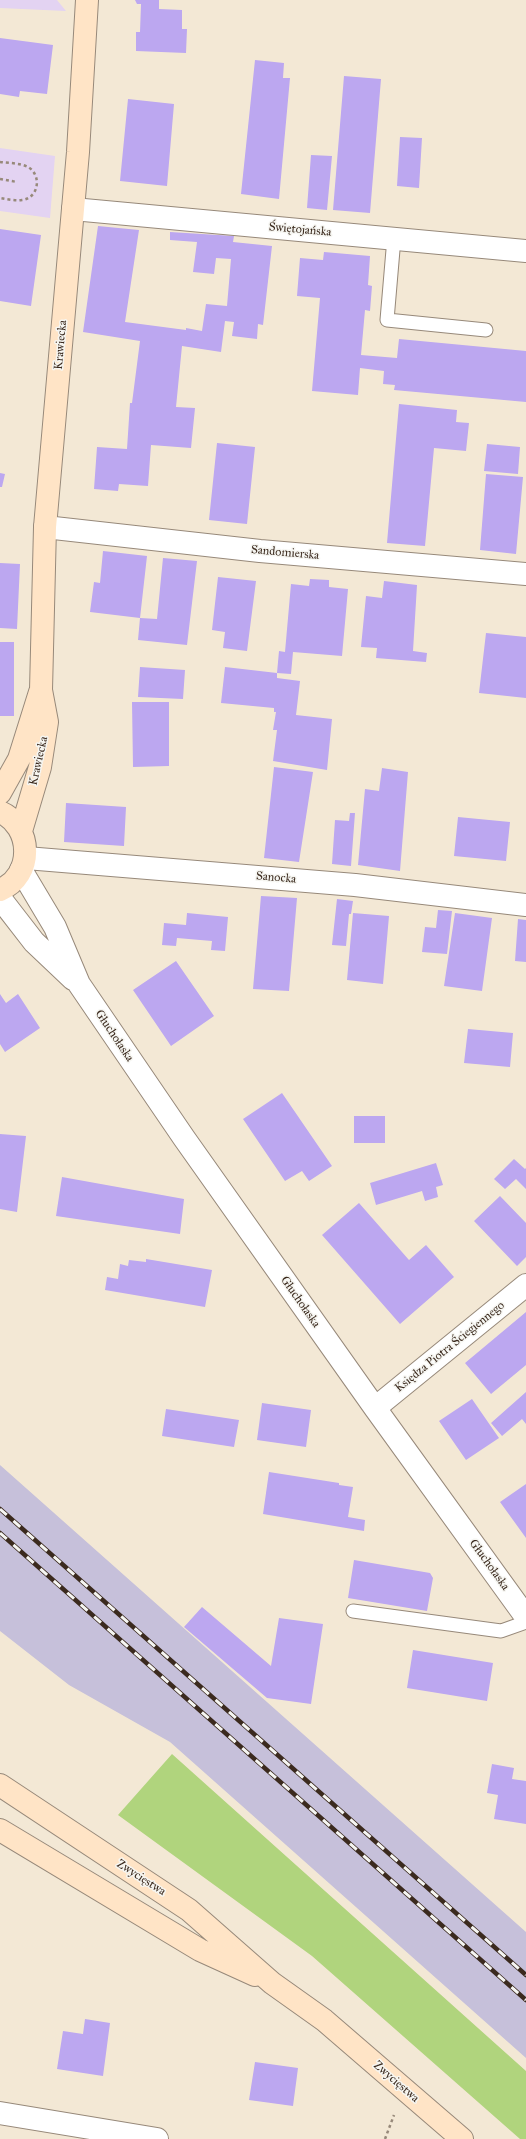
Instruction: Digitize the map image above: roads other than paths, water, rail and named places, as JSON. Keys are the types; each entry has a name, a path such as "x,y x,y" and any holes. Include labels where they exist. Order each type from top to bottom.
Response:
{"street":[{"name":"Krawiecka","path":"21,832 40,767 47,722 41,690 45,527 73,209 88,0"},
{"name":"Świętojańska","path":"73,209 526,251"},
{"name":"Sandomierska","path":"45,527 260,551 526,574"},
{"name":"Krawiecka","path":"0,793 19,759 41,690"},
{"path":"0,812 14,822 21,832 25,844 24,864 15,880 0,890"},
{"name":"Sanocka","path":"24,864 355,885 526,905"},
{"name":"Głuchołaska","path":"24,864 55,926 79,984 184,1138 374,1408 526,1617"},
{"name":"Głuchołaska","path":"0,898 34,942 79,984"},
{"name":"Księdza Piotra Ściegiennego","path":"374,1408 526,1285"},
{"name":"Zwycięstwa","path":"0,1785 189,1910 272,1983 324,2020 462,2139"},
{"name":"Zwycięstwa","path":"0,1830 200,1950 272,1983"},
{"path":"0,2114 158,2139"}],"lane":[{"path":"394,238 387,320 486,330"},
{"path":"352,1611 501,1631 526,1622"}],"railway":[{"path":"0,1509 526,1975"},
{"path":"0,1533 526,2000"}]}
